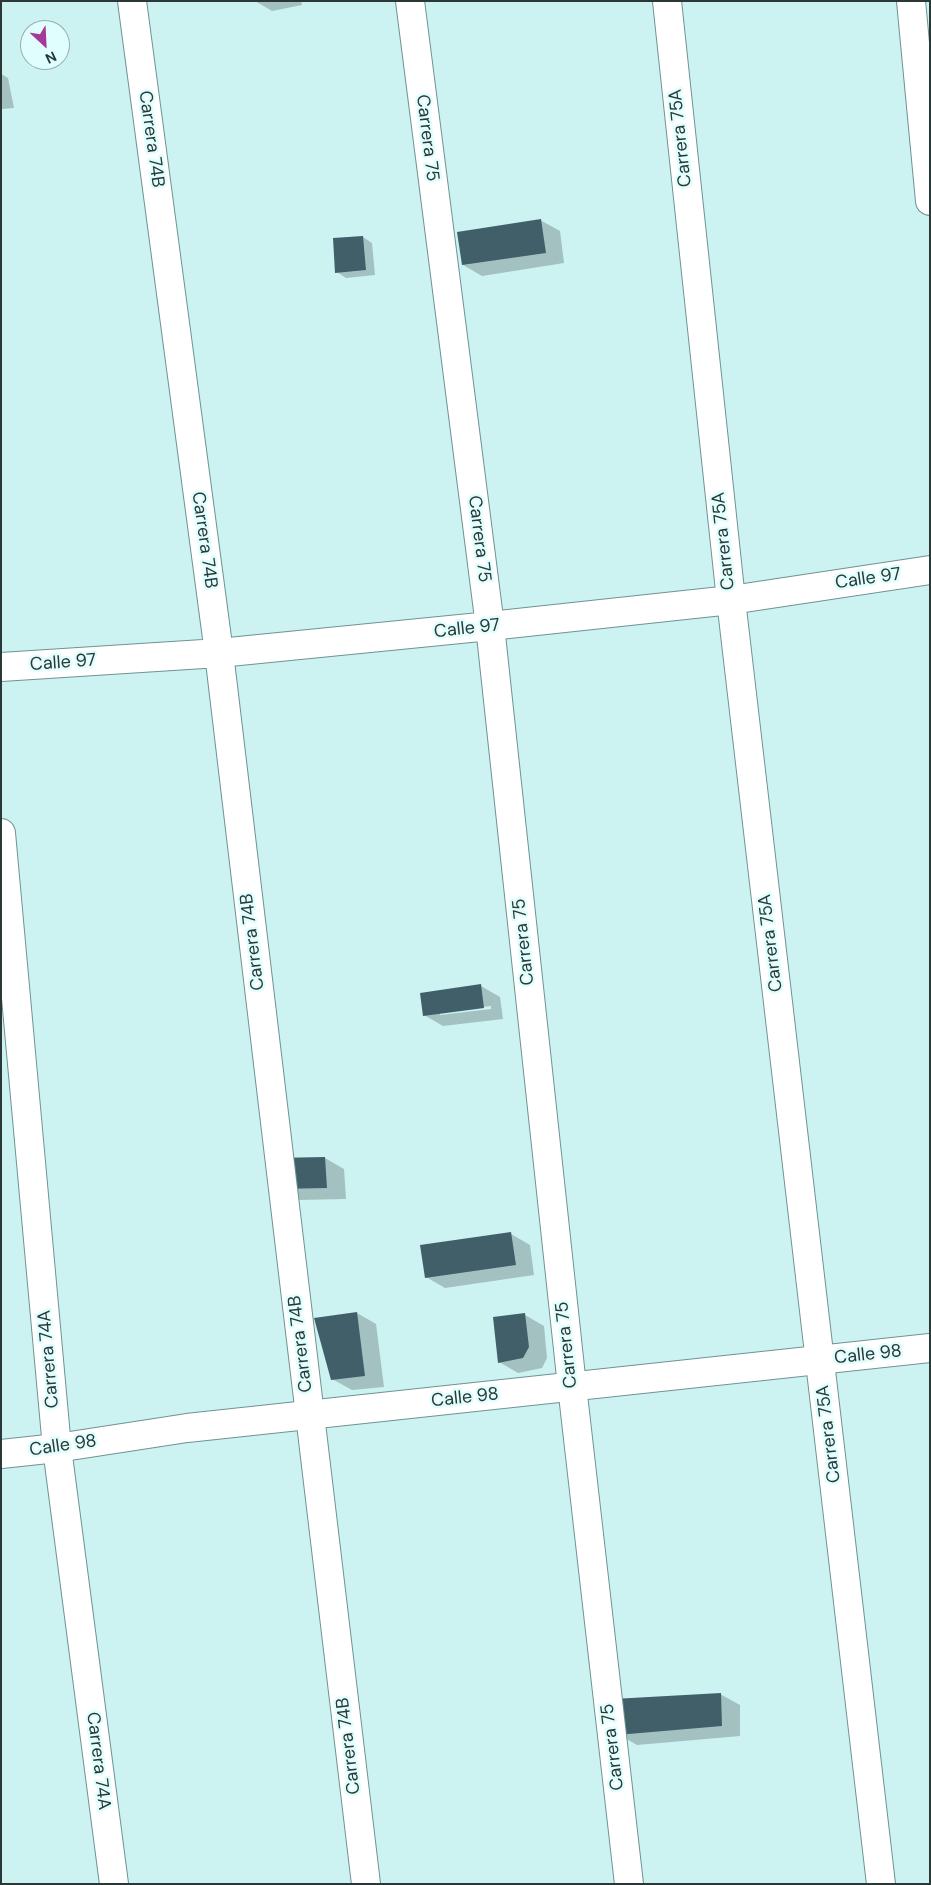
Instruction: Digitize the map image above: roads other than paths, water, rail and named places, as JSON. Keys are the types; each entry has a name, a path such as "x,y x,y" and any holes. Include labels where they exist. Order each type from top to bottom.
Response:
{"street":[{"name":"Carrera 74B","path":"132,1 219,654 366,1884"},
{"name":"Carrera 75","path":"410,1 490,626 572,1386 629,1884"},
{"name":"Carrera 75A","path":"667,1 731,600 881,1884"},
{"path":"911,1 930,201"},
{"name":"Calle 97","path":"1,667 219,654 490,626 731,600 930,570"},
{"name":"Carrera 74A","path":"1,833 57,1448 114,1884"},
{"name":"Calle 98","path":"1,1454 57,1448 187,1428 309,1414 930,1348"}]}
